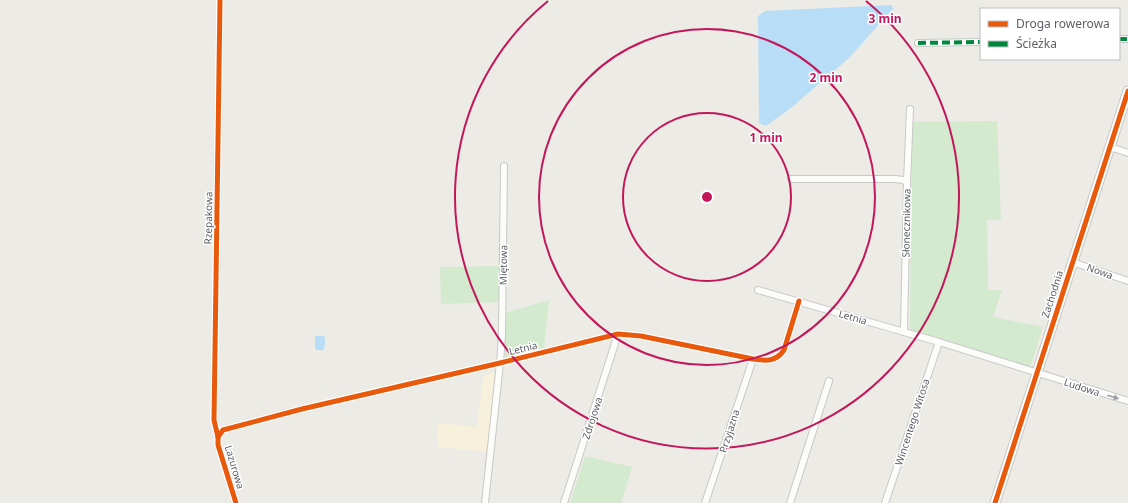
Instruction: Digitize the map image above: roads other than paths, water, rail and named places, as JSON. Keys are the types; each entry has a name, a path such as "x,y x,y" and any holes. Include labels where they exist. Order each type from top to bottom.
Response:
{"street":[{"name":"Rzepakowa","path":"218,437 214,420 220,0"},
{"path":"918,43 980,42"},
{"name":"Zachodnia","path":"994,503 1128,91"},
{"path":"907,183 910,109"},
{"path":"1110,147 1128,153"},
{"name":"Miętowa","path":"485,503 502,335 504,166"},
{"name":"Słonecznikowa","path":"792,179 895,179 904,180 907,183 904,332"},
{"name":"Nowa","path":"1072,262 1128,281"},
{"path":"758,290 799,301"},
{"name":"Letnia","path":"218,437 223,430 302,409 618,334 641,336 753,359 772,361 781,355 784,350 799,301 1036,372"},
{"name":"Zdrojowa","path":"564,503 618,334"},
{"name":"Wincentego Witosa","path":"885,503 939,342"},
{"name":"Przyjazna","path":"705,503 753,359"},
{"name":"Ludowa","path":"1036,372 1128,401"},
{"path":"790,503 829,381"},
{"name":"Lazurowa","path":"218,437 218,445 236,503"}],"water":[{"path":"892,5 893,9 849,58 792,107 766,126 759,123 758,16 765,11"},
{"path":"315,336 324,336 325,343 323,350 317,350 315,348"}]}
